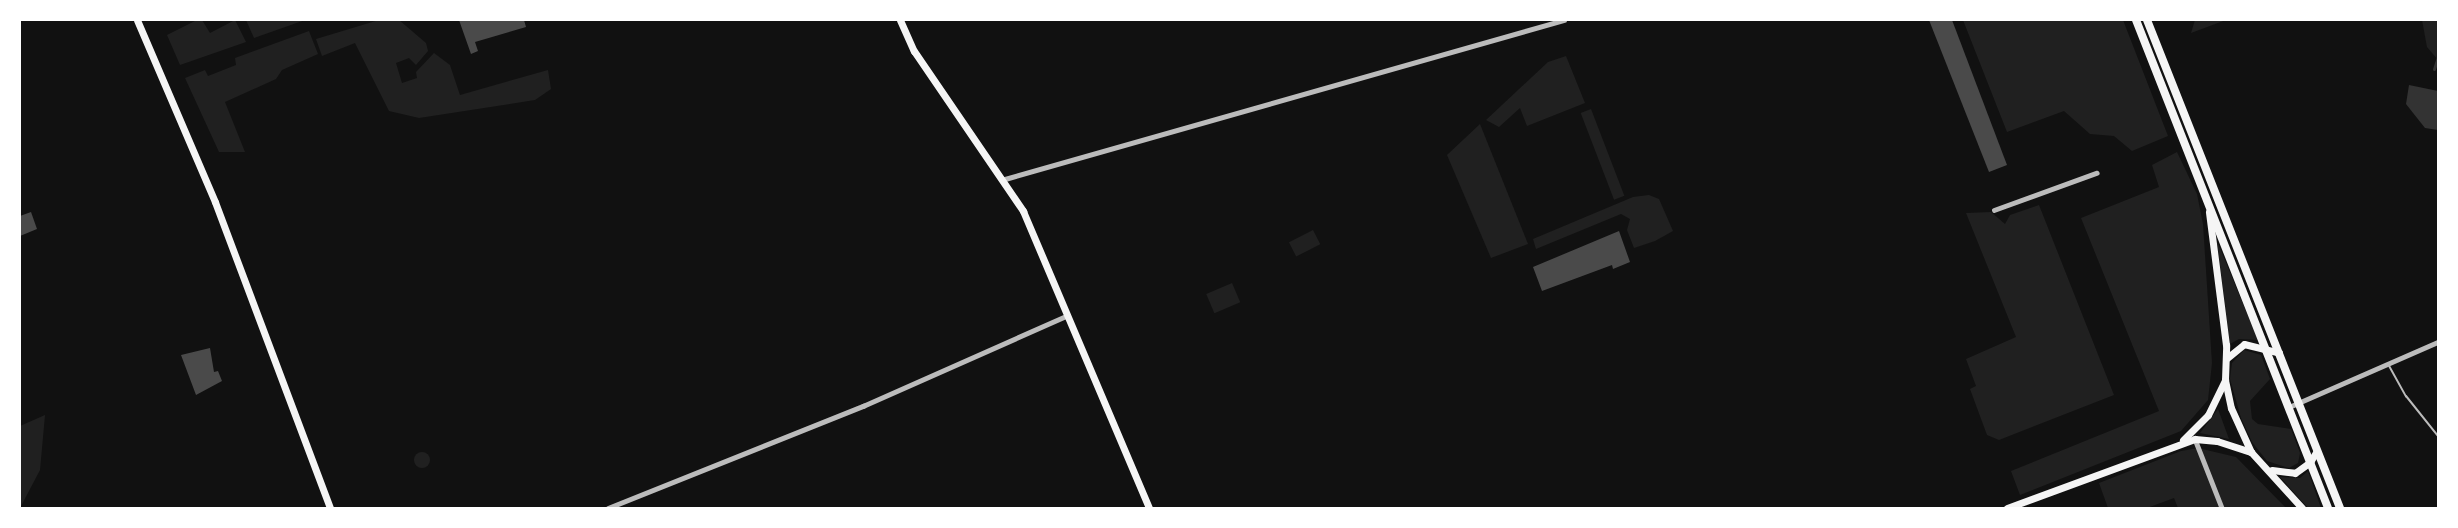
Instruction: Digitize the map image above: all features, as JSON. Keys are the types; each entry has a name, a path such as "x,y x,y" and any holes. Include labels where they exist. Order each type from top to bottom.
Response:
{"main road":[{"path":"137,20 215,202 330,508"},
{"path":"900,20 915,51 1005,179 1023,211 1149,508"},
{"path":"2136,20 2328,508"},
{"path":"2147,20 2340,508"},
{"path":"2209,206 2227,358 2225,380 2231,408 2251,452 2302,508"},
{"path":"2227,358 2244,344 2266,347 2279,353"},
{"path":"2181,441 2208,415 2225,380"},
{"path":"2007,508 2181,441 2195,439 2217,441 2251,452"},
{"path":"2269,470 2295,473 2310,462 2317,452"}],"street":[{"path":"1005,179 1564,20"},
{"path":"1994,210 2096,173"},
{"path":"608,508 863,406 1068,315"},
{"path":"2289,406 2439,342"},
{"path":"2195,439 2222,508"}],"lane":[{"path":"2388,364 2406,396 2439,436"}],"shaded area":[{"path":"197,20 202,20 210,33 235,20 246,42 180,65 167,35"},
{"path":"246,20 305,20 254,38"},
{"path":"379,20 399,20 426,43 428,51 416,65 409,58 396,63 402,83 417,78 416,72 434,53 450,65 460,95 548,70 551,89 535,100 419,118 389,111 355,43 322,56 316,39"},
{"path":"1963,20 2123,20 2168,136 2132,151 2114,136 2090,134 2064,111 2007,132"},
{"path":"2195,20 2226,20 2191,33"},
{"path":"2422,20 2438,20 2438,60 2427,47"},
{"path":"309,31 318,54 282,70 276,79 225,102 245,152 219,152 185,78 205,70 208,76 236,65 235,58"},
{"path":"1566,56 1585,103 1527,126 1520,108 1499,127 1486,120 1548,62"},
{"path":"2409,85 2438,91 2438,130 2425,128 2406,104"},
{"path":"1591,109 1624,196 1614,200 1581,113"},
{"path":"1480,124 1528,244 1491,258 1447,155"},
{"path":"2177,152 2197,194 2203,224 2212,363 2208,400 2181,431 2020,495 2011,471 2159,411 2081,218 2159,187 2152,165"},
{"path":"1649,195 1659,199 1673,231 1655,241 1634,248 1627,230 1630,219 1621,214 1536,249 1533,239 1633,197"},
{"path":"2039,205 2114,395 1999,440 1987,435 1970,389 1976,386 1966,359 2016,337 1966,213 1991,212 2005,224 2010,215"},
{"path":"1313,230 1320,244 1296,257 1289,242"},
{"path":"2217,241 2258,340 2239,339 2230,344"},
{"path":"1232,283 1240,302 1214,313 1206,294"},
{"path":"2244,350 2261,355 2270,379 2250,401 2252,419 2258,424 2291,429 2300,453 2298,463 2289,468 2267,461 2252,442 2241,418 2230,379 2232,363"},
{"path":"2218,409 2229,439 2200,433"},
{"path":"45,415 40,470 20,508 20,426"},
{"path":"2198,448 2236,457 2286,508 2178,508 2174,498 2147,508 2108,508 2099,483 2181,451"},
{"path":"422,452 428,454 430,460 428,466 422,468 416,466 414,460 416,454"},
{"path":"2308,471 2321,508 2308,508 2280,477 2300,478"}],"building":[{"path":"459,20 524,20 526,27 475,42 478,51 471,54"},
{"path":"1929,20 1952,20 2007,165 1989,172"},
{"path":"31,212 37,229 20,236 20,216"},
{"path":"1619,231 1630,262 1613,269 1612,265 1542,291 1533,267"},
{"path":"210,348 214,372 218,371 222,381 196,395 181,355"}],"waterway":[{"path":"2434,69 2438,57"}]}
